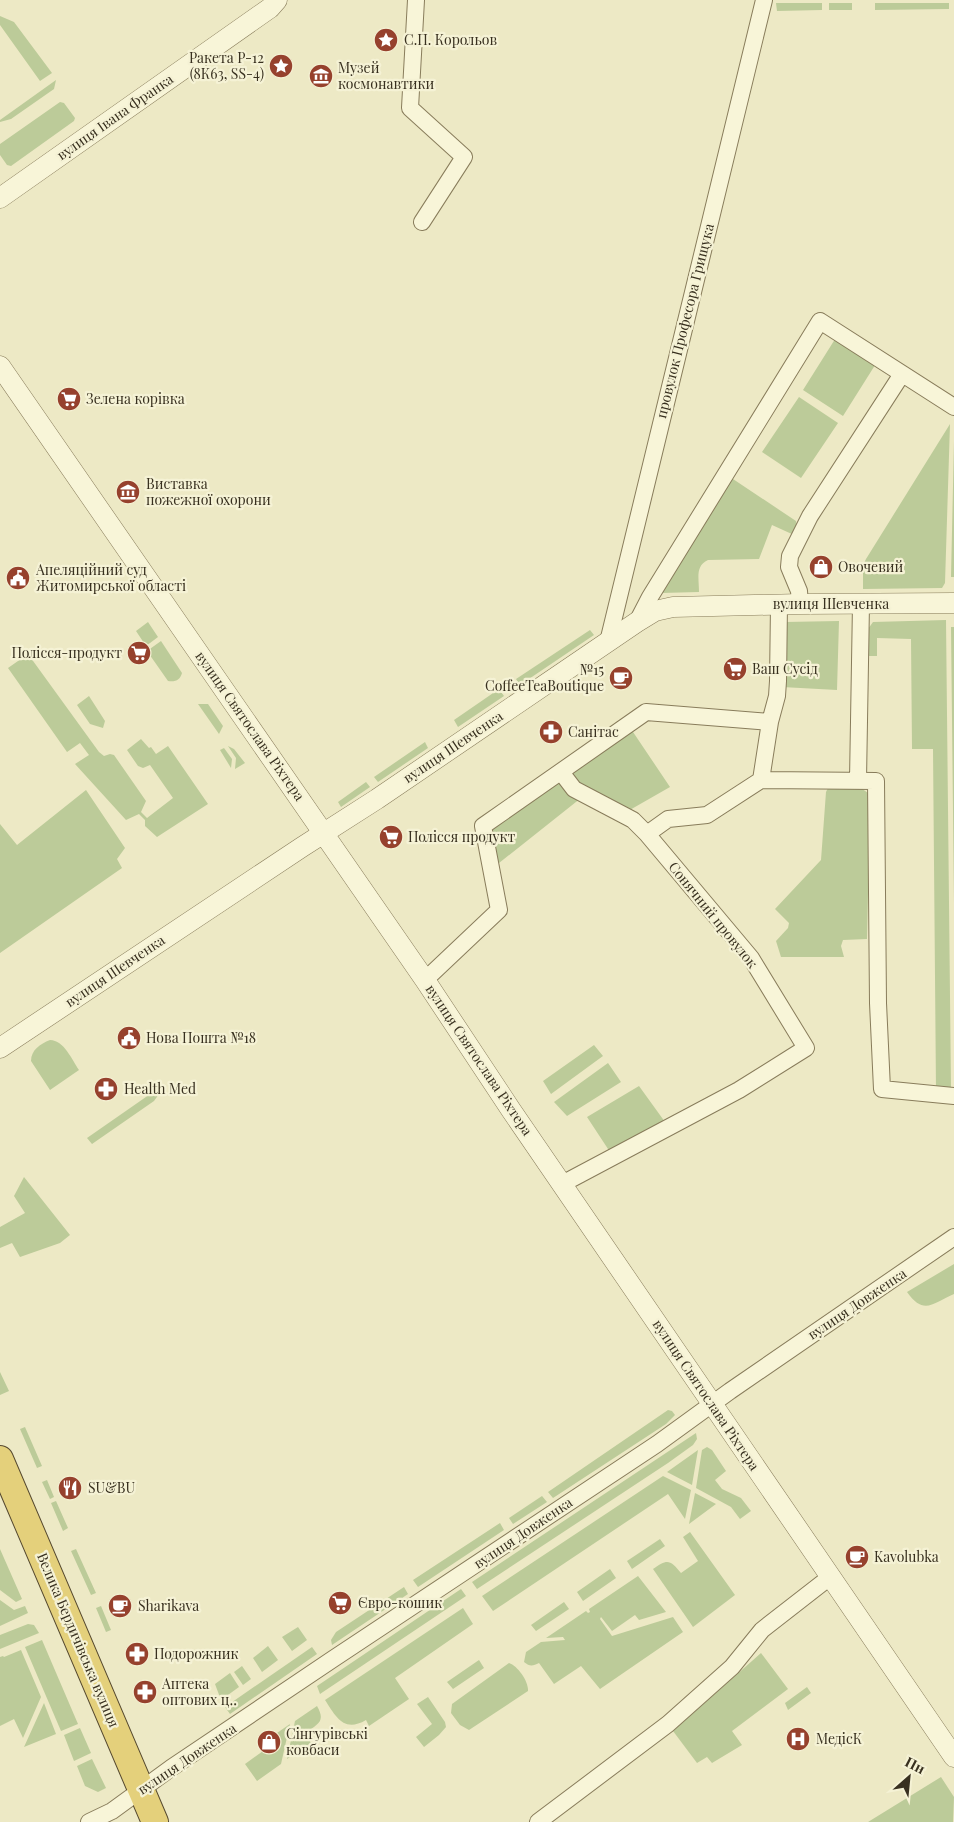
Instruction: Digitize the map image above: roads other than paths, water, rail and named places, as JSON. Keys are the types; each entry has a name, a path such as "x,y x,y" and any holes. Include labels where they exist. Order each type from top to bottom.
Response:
{"highway":[{"name":"Велика Бердичівська вулиця","path":"0,1459 138,1793 145,1822"},
{"name":"Велика Бердичівська вулиця","path":"0,1485 138,1793 156,1822"}],"street":[{"name":"вулиця Івана Франка","path":"0,198 270,8 277,0"},
{"path":"416,0 410,108 464,156 422,222"},
{"name":"провулок Професора Грищука","path":"608,642 764,0"},
{"path":"636,622 820,321 954,407"},
{"name":"вулиця Святослава Ріхтера","path":"0,366 425,980 562,1184 954,1757"},
{"path":"800,604 799,591 789,567 790,556 810,516 902,374"},
{"name":"вулиця Шевченка","path":"0,1048 376,799 636,622 664,608 800,604 954,603"},
{"path":"858,780 861,604"},
{"path":"761,780 770,722 777,696 779,605"},
{"path":"425,980 499,910 483,826 646,712 770,722"},
{"path":"561,772 574,789 633,820 647,834 668,819 707,815 761,780 876,781 878,1003 882,1089 954,1096"},
{"name":"Сонячний провулок","path":"562,1184 739,1090 806,1048 751,958 647,834"},
{"name":"вулиця Довженка","path":"89,1822 112,1811 341,1654 657,1444 954,1237"},
{"path":"538,1822 668,1724 732,1667 762,1630 830,1577"}],"place":[{"name":"С.П. Корольов","path":"386,40"},
{"name":"Ракета Р-12 (8К63, SS-4)","path":"281,66"},
{"name":"Музей космонавтики","path":"321,76"},
{"name":"Зелена корівка","path":"69,399"},
{"name":"Виставка пожежної охорони","path":"128,492"},
{"name":"Овочевий","path":"821,567"},
{"name":"Апеляційний суд Житомирської області","path":"18,578"},
{"name":"Полісся-продукт","path":"139,653"},
{"name":"Ваш Сусід","path":"735,669"},
{"name":"№15 CoffeeTeaBoutique","path":"621,678"},
{"name":"Санітас","path":"551,732"},
{"name":"Полісся продукт","path":"391,837"},
{"name":"Нова Пошта №18","path":"129,1038"},
{"name":"Health Med","path":"106,1089"},
{"name":"SU&BU","path":"70,1488"},
{"name":"Kavolubka","path":"857,1557"},
{"name":"Євро-кошик","path":"340,1603"},
{"name":"Sharikava","path":"120,1606"},
{"name":"Подорожник","path":"137,1654"},
{"name":"Аптека оптових ц‥","path":"145,1692"},
{"name":"МедісК","path":"798,1739"},
{"name":"Сінгурівські ковбаси","path":"269,1742"}]}
